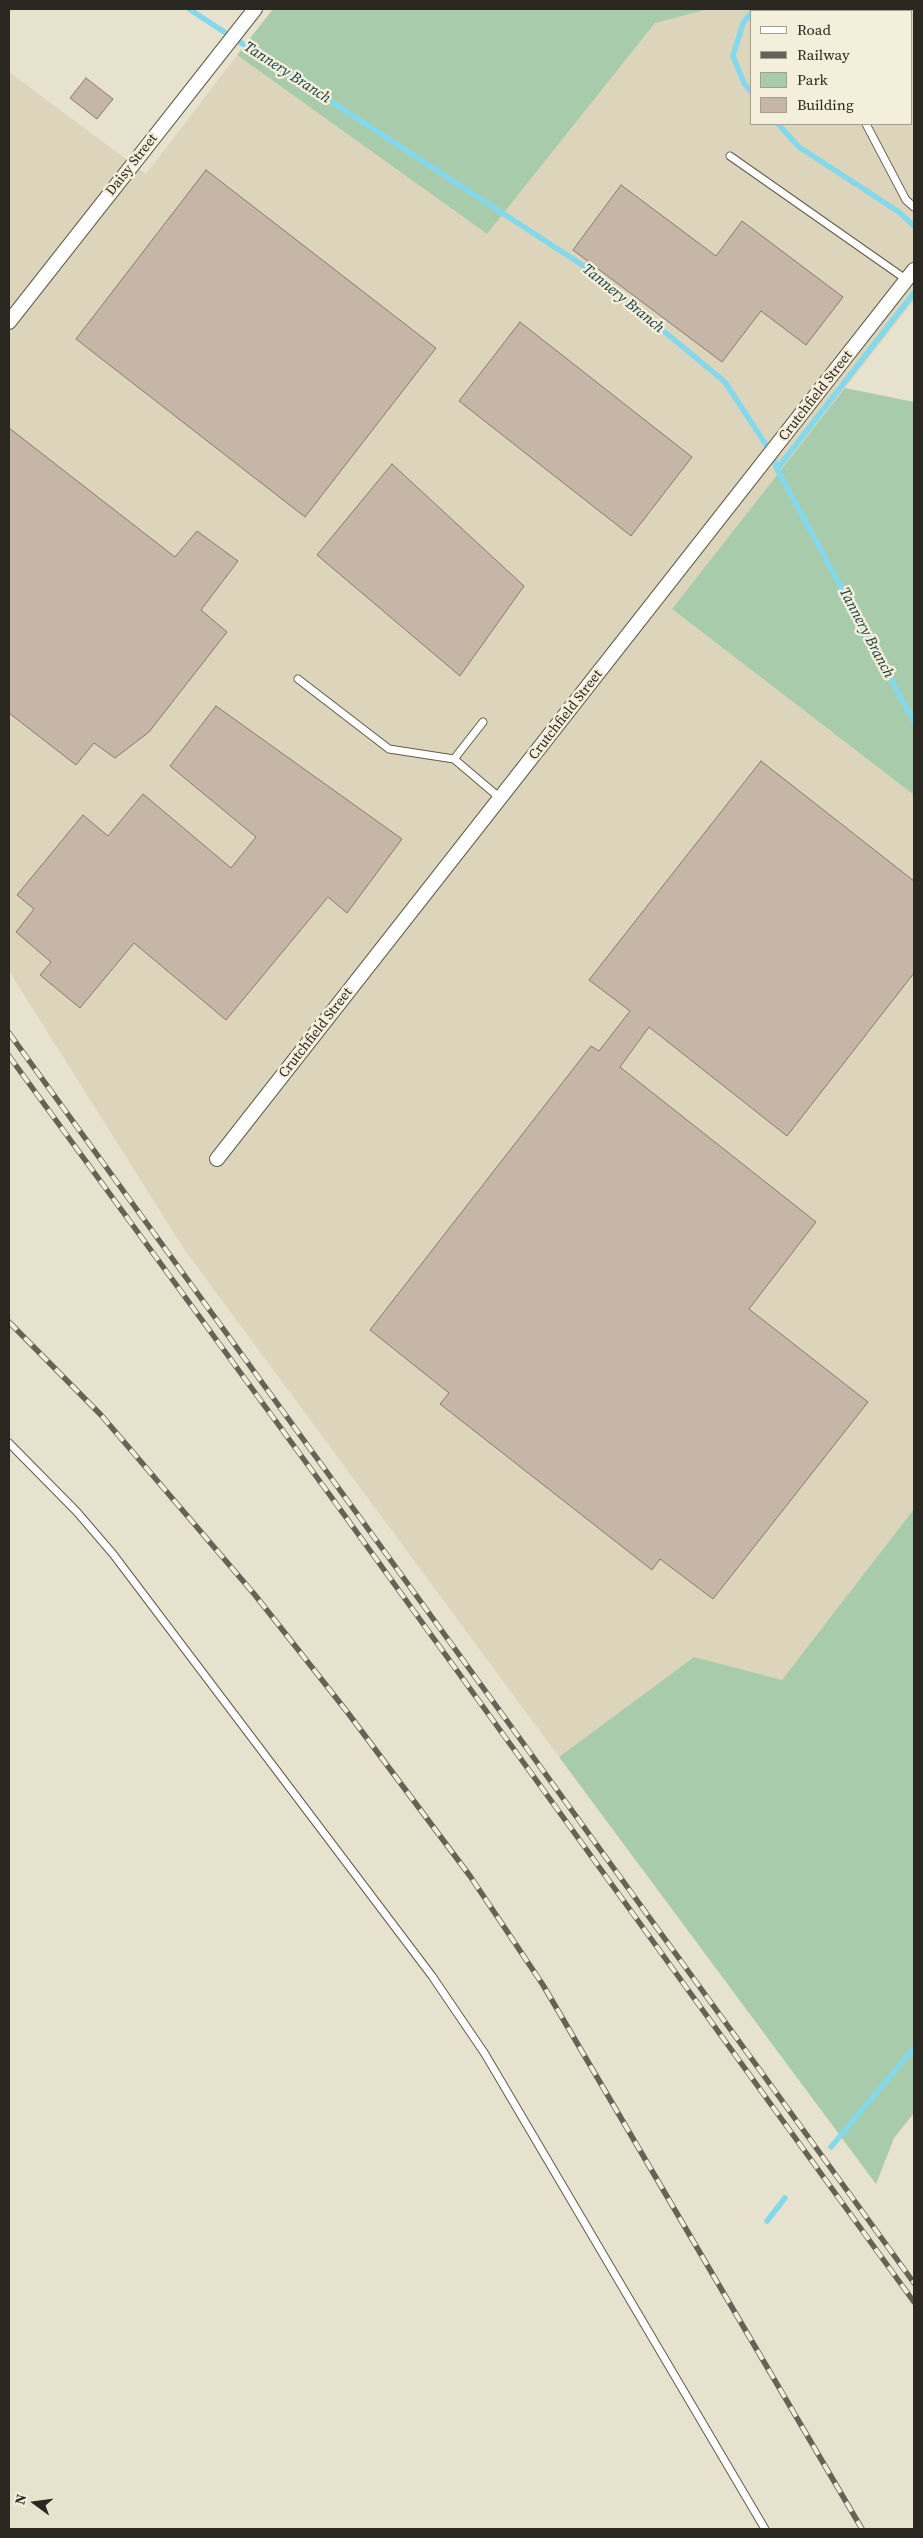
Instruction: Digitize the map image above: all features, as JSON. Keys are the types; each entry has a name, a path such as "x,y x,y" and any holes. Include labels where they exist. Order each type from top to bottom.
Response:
{"street":[{"name":"Daisy Street","path":"9,322 254,9"},
{"name":"Crutchfield Street","path":"217,1159 911,275"}],"lane":[{"path":"867,125 906,200 914,207"},
{"path":"730,156 911,275"},
{"path":"298,679 389,750 454,759 500,798"},
{"path":"454,759 483,722"},
{"path":"9,1443 63,1498 113,1554 432,1976 485,2054 766,2529"}],"shaded area":[{"path":"709,9 914,9 914,300 672,609 914,795 914,1509 782,1681 694,1657 559,1757 184,1249 9,971 9,72 146,174 237,55 487,234 655,23"}],"green space":[{"path":"273,9 709,9 655,23 487,234 237,55"},
{"path":"845,388 914,402 914,795 672,609"},
{"path":"914,1509 914,2113 894,2138 876,2184 559,1757 694,1657 782,1680"}],"building":[{"path":"86,78 113,99 97,119 70,98"},
{"path":"206,170 436,348 305,517 76,339"},
{"path":"621,185 716,256 742,221 843,297 806,345 761,311 722,362 573,250"},
{"path":"520,322 692,457 631,536 459,401"},
{"path":"9,428 175,557 197,531 238,561 201,610 227,632 149,732 115,758 94,743 76,765 9,713"},
{"path":"392,464 524,586 460,676 317,555"},
{"path":"216,706 402,839 347,913 328,897 226,1020 134,943 80,1008 40,975 51,962 16,932 34,909 17,895 83,815 108,836 143,794 231,868 256,837 170,766"},
{"path":"761,761 914,881 914,973 787,1136 649,1027 620,1067 816,1222 749,1309 868,1402 713,1599 660,1559 652,1570 440,1404 449,1393 370,1330 591,1046 599,1051 630,1011 589,980"}],"waterway":[{"name":"Tannery Branch","path":"189,9 593,272 725,382 772,454 777,469 914,722"},
{"path":"750,14 743,23 733,56 744,83 750,90"},
{"path":"779,125 799,147 899,212 914,226"},
{"path":"777,469 914,293"},
{"name":"Tannery Branch","path":"831,2147 914,2048"},
{"name":"Tannery Branch","path":"767,2221 785,2198"}],"railway":[{"path":"9,1033 914,2283"},
{"path":"9,1056 332,1498 914,2302"},
{"path":"9,1322 101,1415 255,1595 348,1713 470,1876 543,1985 862,2529"}]}
